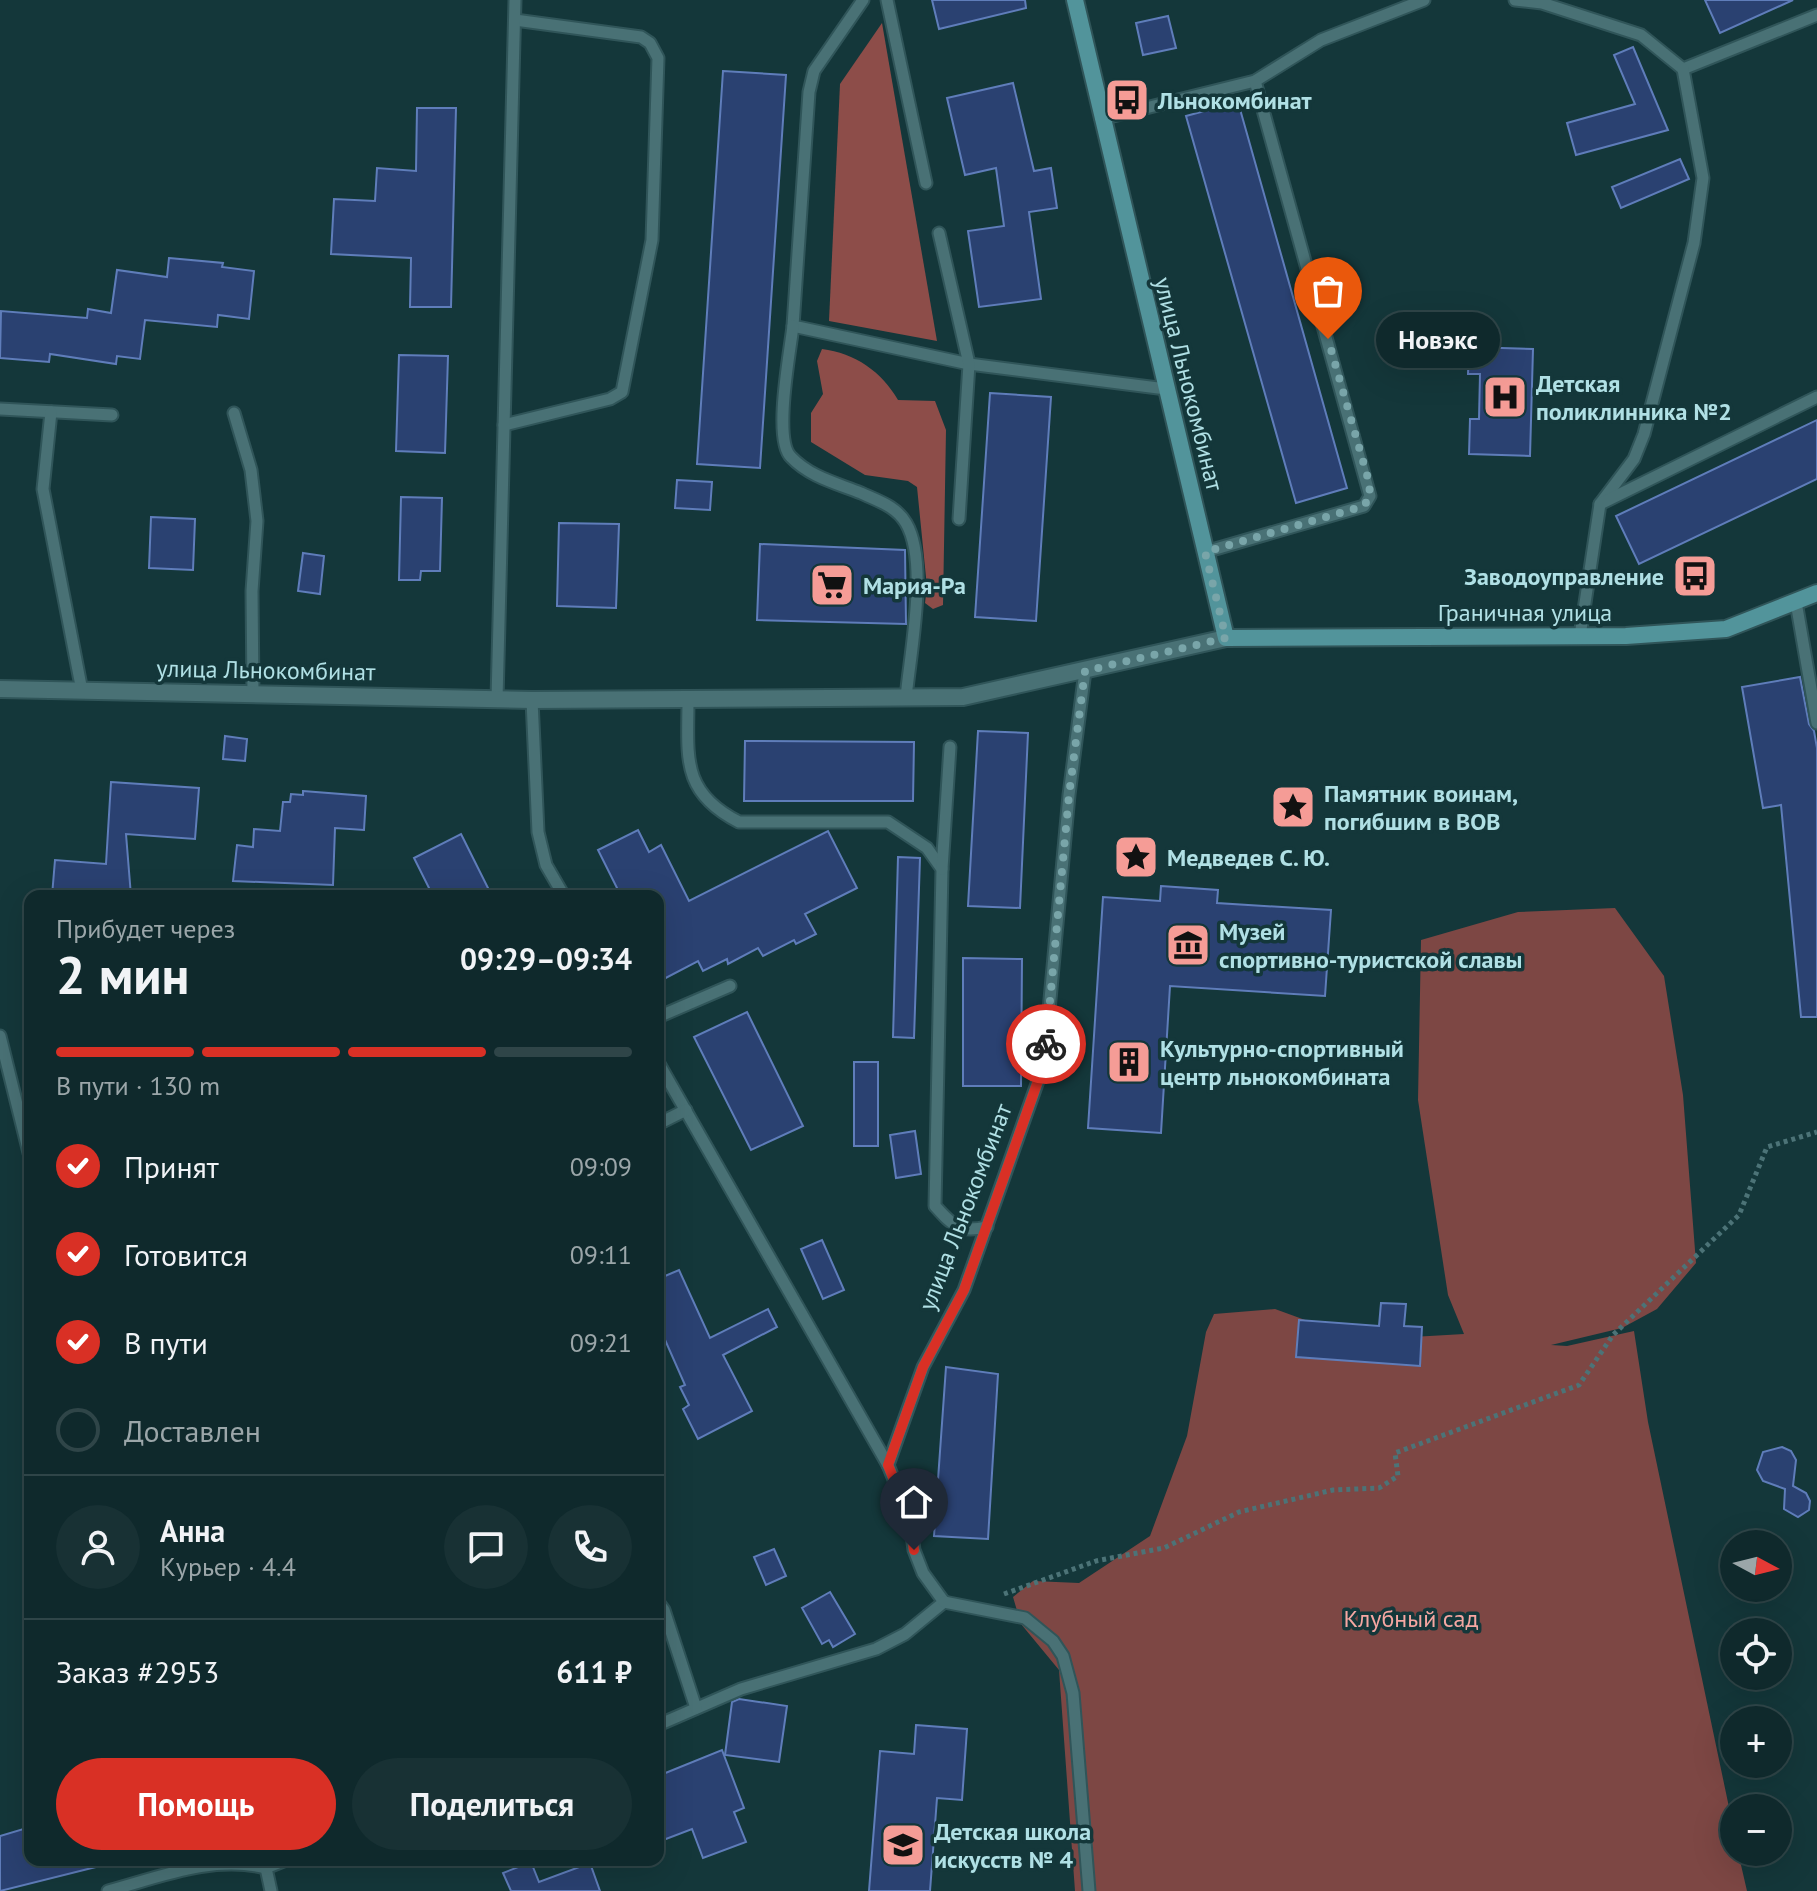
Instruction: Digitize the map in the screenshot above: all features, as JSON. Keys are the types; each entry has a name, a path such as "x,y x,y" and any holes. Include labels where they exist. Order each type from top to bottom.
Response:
{"street":[{"name":"улица Льнокомбинат","path":"0,689 532,700 963,697 1226,638 1075,0"},
{"name":"Граничная улица","path":"1226,638 1580,636 1726,629 1817,593"}],"lane":[{"path":"497,699 515,0"},
{"path":"863,0 814,71 809,92 793,326 782,435 789,456 812,475 893,507 906,523 914,543 916,574 906,698"},
{"path":"887,0 926,183"},
{"path":"1101,119 1255,81 1321,40 1424,0"},
{"path":"1515,0 1542,3 1641,35 1683,69 1703,178 1694,243 1644,434 1634,459 1600,504 1580,636"},
{"path":"1683,69 1817,15"},
{"path":"504,425 610,399 622,392 652,240 658,58 655,49 641,37 515,20"},
{"path":"1205,552 1364,506 1370,496 1255,81"},
{"path":"939,233 969,364 959,519"},
{"path":"793,326 969,364 1166,389"},
{"path":"1600,504 1817,397"},
{"path":"0,409 112,415"},
{"path":"51,412 43,489 82,691"},
{"path":"234,413 251,470 257,521 252,591 253,694"},
{"path":"1796,602 1817,723"},
{"name":"улица Льнокомбинат","path":"888,1465 923,1367 964,1290 1044,1064 1069,795 1085,671"},
{"path":"688,699 688,768 699,789 721,813 739,822 888,822 927,848 942,869"},
{"path":"532,700 538,832 546,865 561,890"},
{"path":"950,747 942,869 935,1206 952,1225 968,1231 987,1227"},
{"path":"664,1014 730,986"},
{"path":"0,1036 24,1133"},
{"path":"664,1072 888,1465 910,1519 914,1550 923,1573 944,1602 1025,1618 1053,1641 1063,1656 1073,1693 1089,1891"},
{"path":"664,1121 686,1110"},
{"path":"664,1722 741,1689 884,1646 905,1634 944,1602"},
{"path":"664,1610 696,1708"},
{"path":"108,1891 201,1866"},
{"path":"258,1866 271,1866"},
{"path":"266,1868 271,1891"}],"path":[{"path":"968,1606 1096,1561 1164,1548 1239,1512 1333,1490 1379,1488 1398,1476 1395,1453 1579,1385 1613,1335 1739,1215 1767,1147 1817,1132"}],"green space":[{"name":"Клубный сад","path":"1615,908 1664,976 1683,1095 1696,1263 1657,1309 1622,1328 1551,1345 1567,1346 1634,1331 1648,1422 1720,1764 1720,1778 1723,1778 1726,1794 1720,1794 1720,1866 1741,1866 1747,1891 1075,1891 1059,1670 1021,1624 1013,1597 1033,1581 1079,1583 1150,1536 1187,1436 1206,1332 1214,1314 1275,1309 1360,1340 1464,1334 1448,1295 1418,1100 1421,940 1518,912"}],"shaded area":[{"path":"882,23 937,341 829,321 840,84"},
{"path":"822,349 846,355 866,366 884,381 898,400 935,401 946,430 943,605 933,609 925,603 927,587 917,487 908,481 865,475 811,442 811,413 823,394 817,361"}],"building":[{"path":"932,0 1025,0 1026,8 939,29"},
{"path":"1705,0 1793,0 1720,33"},
{"path":"1168,16 1176,48 1143,55 1136,23"},
{"path":"1633,47 1668,130 1576,155 1567,123 1635,104 1614,55"},
{"path":"723,71 786,75 760,468 697,464"},
{"path":"1013,83 1034,171 1051,168 1057,208 1029,212 1041,299 979,307 968,231 1004,226 996,168 965,175 947,98"},
{"path":"1238,102 1347,488 1296,503 1186,116"},
{"path":"417,108 456,108 451,307 410,307 411,258 331,254 334,199 375,201 377,168 416,171"},
{"path":"1680,159 1689,179 1621,208 1612,187"},
{"path":"169,258 223,263 222,267 254,271 249,319 218,315 217,327 145,320 140,359 117,356 116,364 50,354 49,362 0,358 1,311 87,318 88,309 111,313 117,270 167,277"},
{"name":"Детская поликлинника №2","path":"1469,347 1533,349 1530,456 1469,454 1470,419 1479,419 1480,374 1468,374"},
{"path":"399,355 448,356 445,453 396,451"},
{"path":"990,393 1051,397 1036,621 975,617"},
{"path":"1817,420 1817,479 1639,564 1616,516"},
{"path":"677,480 712,482 710,510 675,508"},
{"path":"401,497 442,498 440,571 421,571 420,580 399,580"},
{"path":"151,517 195,519 193,570 149,568"},
{"path":"559,523 619,524 616,608 557,606"},
{"name":"Мария-Ра","path":"760,544 905,550 906,624 757,620"},
{"path":"303,553 324,556 320,594 298,591"},
{"path":"1800,677 1817,748 1817,1017 1801,1017 1781,805 1763,808 1742,687"},
{"path":"978,731 1028,733 1020,908 968,906"},
{"path":"225,736 247,739 245,761 223,759"},
{"path":"745,741 914,742 913,801 744,801"},
{"path":"111,782 199,788 195,839 126,834 131,890 52,890 55,860 106,864"},
{"path":"303,791 366,796 364,830 335,828 333,885 233,881 237,845 253,847 254,829 280,831 283,802 290,802 291,794 303,795"},
{"path":"638,830 649,852 661,845 689,901 828,831 857,888 805,914 816,934 796,944 794,940 763,956 758,948 728,964 727,959 703,971 698,961 664,979 664,890 618,890 598,850"},
{"path":"461,834 489,890 430,890 414,858"},
{"path":"898,857 920,858 914,1038 893,1037"},
{"name":"Культурно-спортивный центр льнокомбината","path":"1161,886 1218,890 1217,903 1331,910 1325,996 1170,986 1161,1133 1088,1128 1103,897 1160,901"},
{"path":"963,958 1022,959 1021,1086 963,1086"},
{"path":"747,1012 803,1126 751,1150 694,1037"},
{"path":"854,1062 878,1062 878,1146 854,1146"},
{"path":"915,1131 921,1174 896,1178 890,1135"},
{"path":"822,1240 844,1290 823,1299 801,1249"},
{"path":"679,1270 710,1338 768,1309 777,1327 723,1355 752,1411 698,1439 683,1409 689,1405 680,1387 685,1385 664,1338 664,1276"},
{"path":"1381,1303 1406,1304 1404,1326 1422,1327 1420,1366 1296,1357 1299,1320 1379,1326"},
{"path":"946,1367 998,1374 988,1539 934,1536"},
{"path":"1782,1447 1791,1451 1796,1460 1793,1486 1806,1493 1810,1501 1809,1510 1798,1517 1784,1509 1785,1489 1763,1481 1757,1470 1763,1452"},
{"path":"774,1549 786,1576 766,1585 754,1557"},
{"path":"830,1592 855,1634 833,1647 829,1640 822,1644 802,1608"},
{"path":"739,1699 787,1706 779,1762 725,1755 732,1702"},
{"name":"Детская школа искусств № 4","path":"916,1725 967,1729 962,1800 937,1798 930,1891 869,1891 880,1751 914,1754"},
{"path":"722,1750 744,1808 734,1812 746,1842 703,1858 692,1829 664,1840 664,1774"},
{"path":"24,1829 24,1866 96,1867 0,1891 0,1836"},
{"path":"521,1866 533,1866 539,1882 582,1866 591,1866 600,1891 511,1891 503,1873"}],"way so far":[{"path":"1046,1044 1069,795 1085,671 1226,638 1205,552 1364,506 1370,496 1369,482 1328,339"}],"place":[{"name":"Льнокомбинат","path":"1127,100"},
{"name":"Новэкс","path":"1328,339"},
{"name":"Детская поликлинника №2","path":"1505,397"},
{"name":"Заводоуправление","path":"1695,576"},
{"name":"Мария-Ра","path":"832,585"},
{"name":"Памятник воинам, погибшим в ВОВ","path":"1293,807"},
{"name":"Медведев С. Ю.","path":"1136,857"},
{"name":"Музей спортивно-туристской славы","path":"1188,945"},
{"name":"Культурно-спортивный центр льнокомбината","path":"1129,1062"},
{"name":"Детская школа искусств № 4","path":"903,1845"}],"route":[{"path":"914,1550 910,1519 888,1465 923,1367 964,1290 1044,1064 1046,1044"}]}
